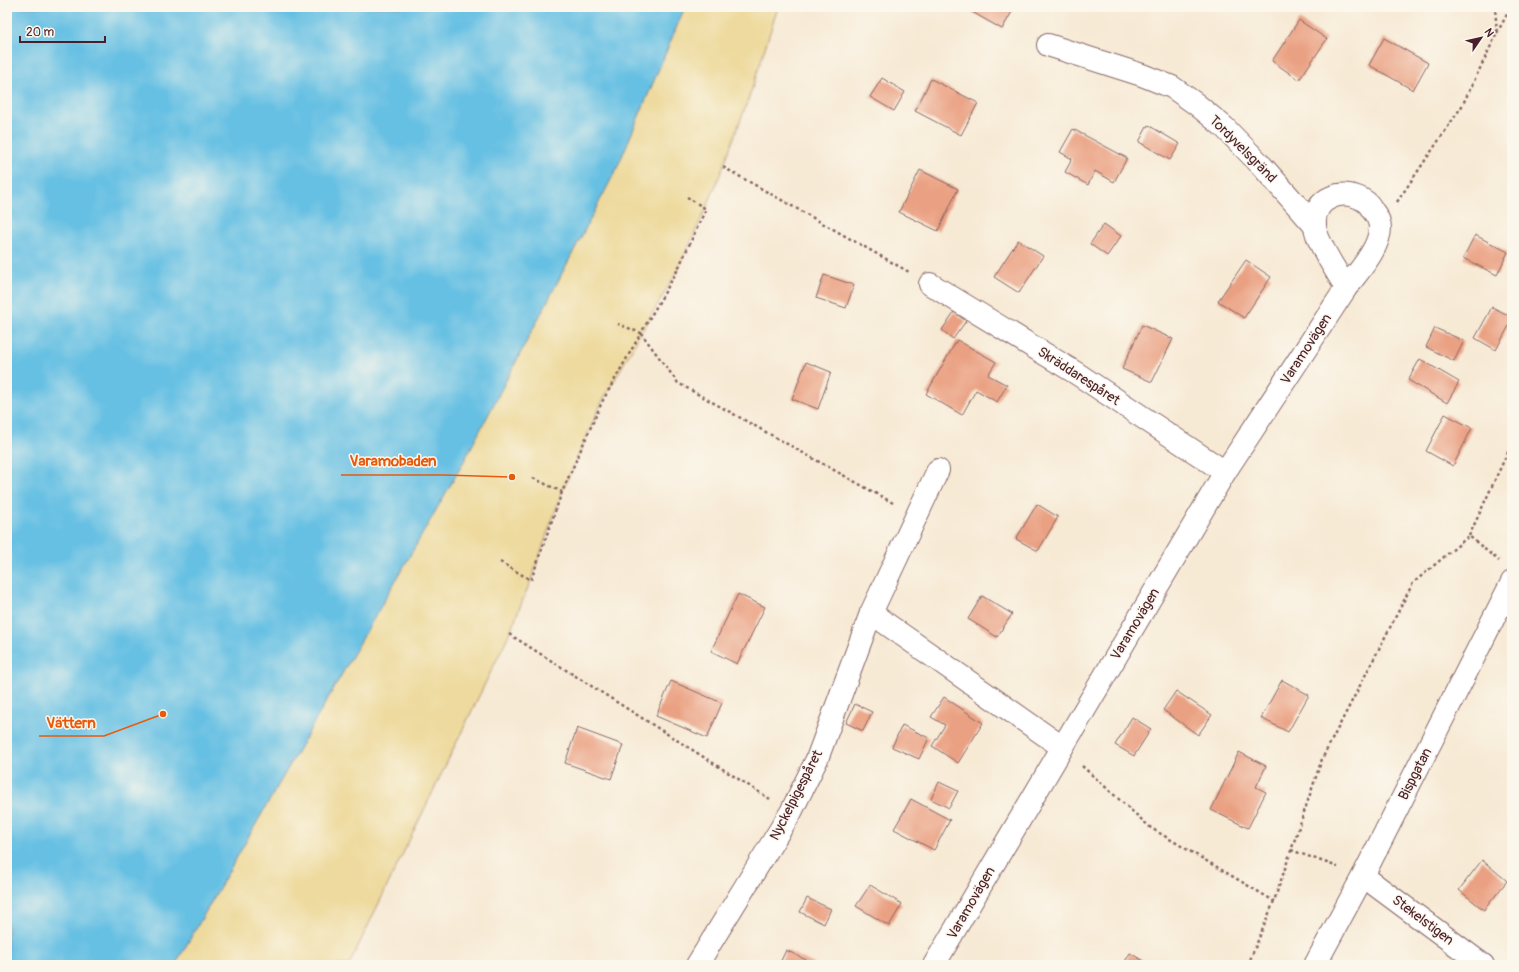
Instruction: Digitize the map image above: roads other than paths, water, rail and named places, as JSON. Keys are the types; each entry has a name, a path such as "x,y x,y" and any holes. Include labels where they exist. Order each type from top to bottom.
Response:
{"street":[{"name":"Tordyvelsgränd","path":"1048,45 1142,75 1172,87 1224,127 1261,165 1315,226"},
{"name":"Varamovägen","path":"934,965 1225,472 1346,288 1367,260 1378,240 1380,227 1377,217 1367,202 1352,195 1338,195 1324,201 1316,211 1315,226"},
{"path":"1315,226 1322,246 1346,288"},
{"name":"Skräddarespåret","path":"930,284 1076,373 1225,472"},
{"name":"Nyckelpigespåret","path":"697,965 791,812 817,759 871,613 938,470"},
{"name":"Bispgatan","path":"1315,965 1363,876 1512,582"},
{"path":"871,613 1062,747"},
{"name":"Stekelstigen","path":"1363,876 1483,965"}],"water":[{"path":"7,7 685,7 617,168 463,463 175,965 7,965"}],"place":[{"name":"Varamobaden","path":"512,477"},
{"name":"Vättern","path":"163,714"}]}
